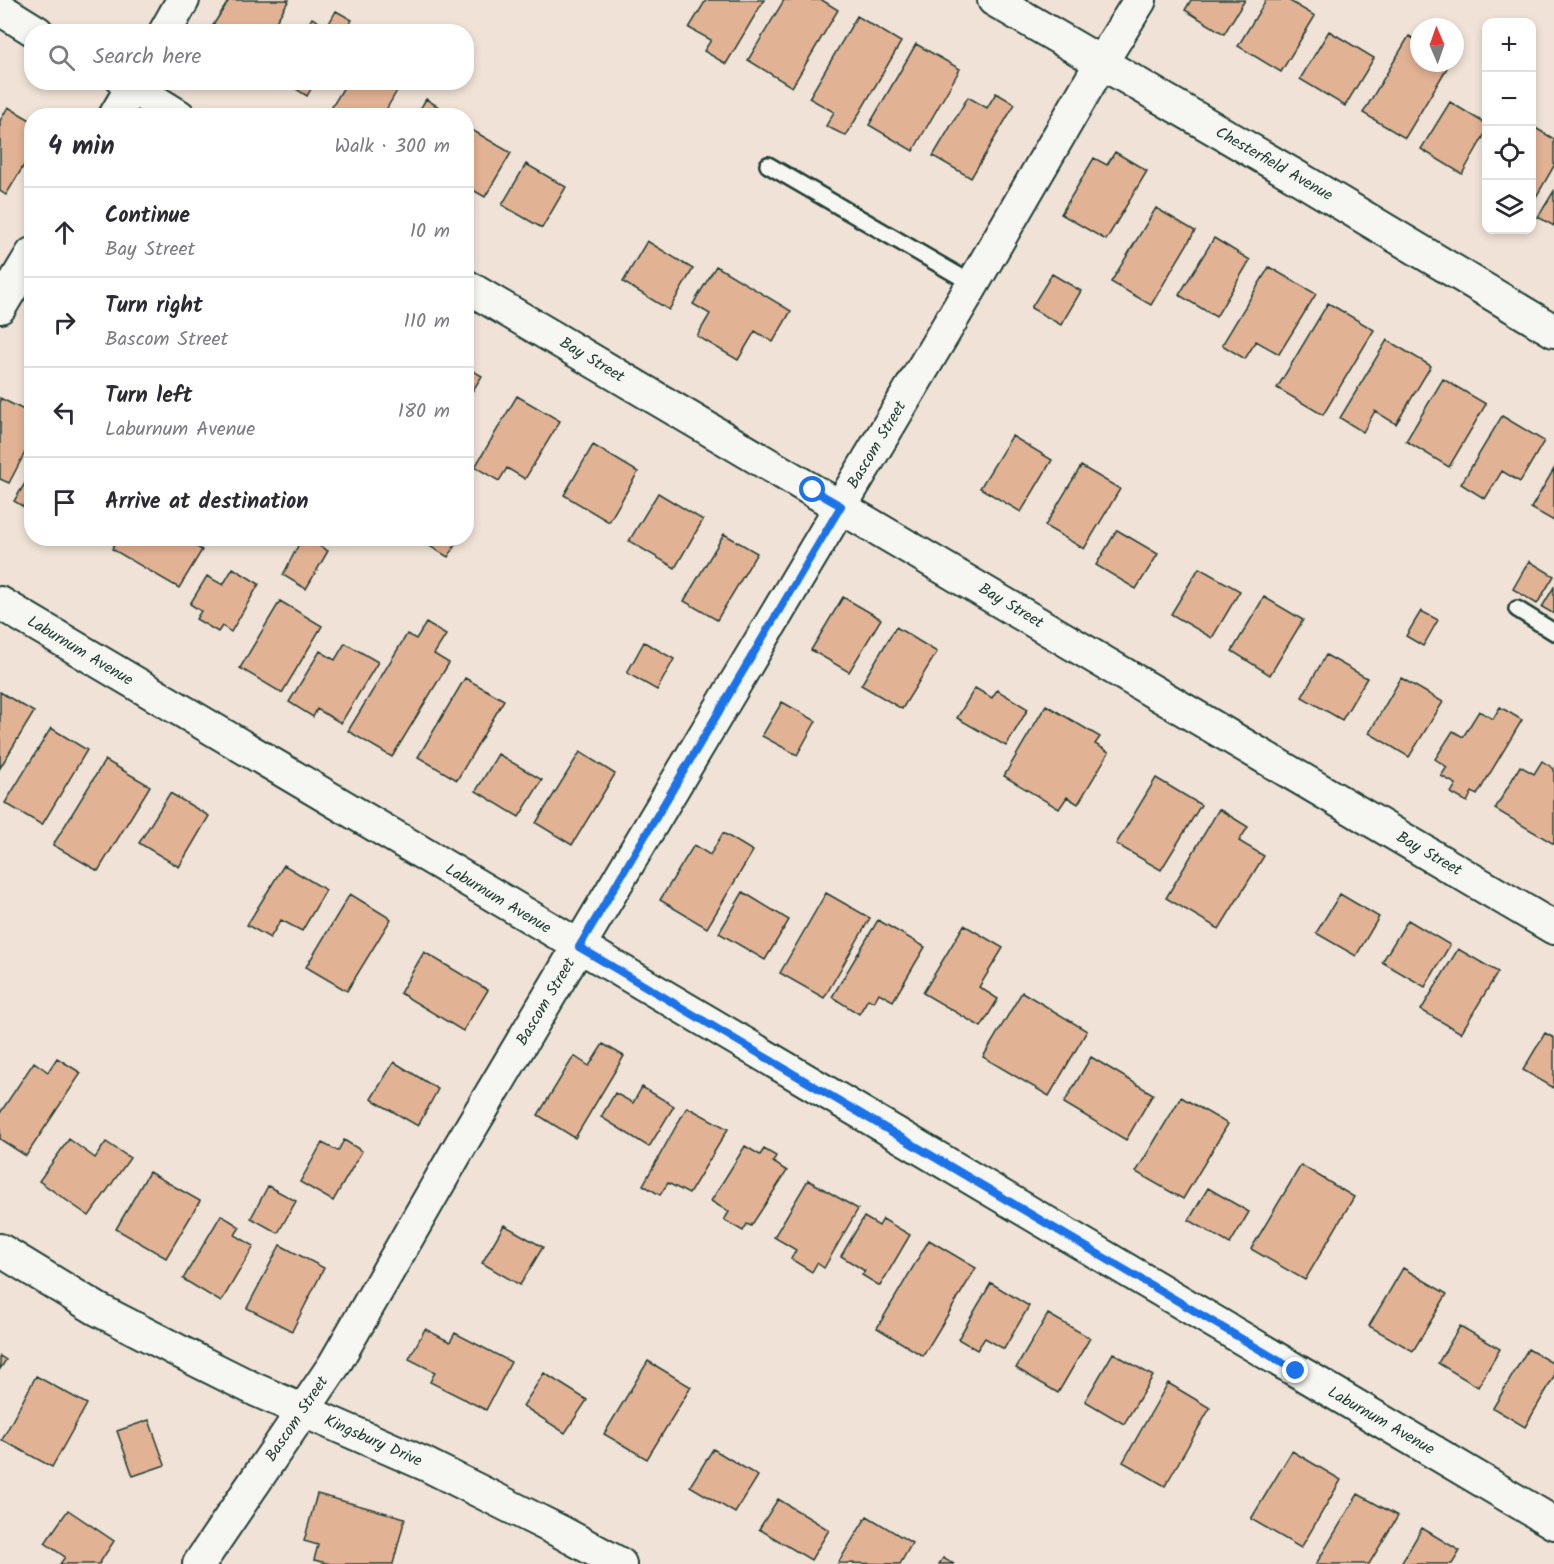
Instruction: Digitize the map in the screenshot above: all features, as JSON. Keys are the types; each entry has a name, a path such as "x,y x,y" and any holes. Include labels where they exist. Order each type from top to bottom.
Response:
{"street":[{"path":"170,24 183,0"},
{"name":"Chesterfield Avenue","path":"994,0 1554,331"},
{"name":"Bascom Street","path":"199,1564 334,1365 466,1136 1140,0"},
{"path":"0,9 25,24"},
{"path":"119,108 127,90"},
{"path":"139,90 167,108"},
{"path":"0,307 24,267"},
{"name":"Bay Street","path":"474,291 1553,924"},
{"name":"Laburnum Avenue","path":"0,603 1554,1523"},
{"name":"Kingsbury Drive","path":"0,1250 97,1309 248,1386 425,1464 620,1564"}],"lane":[{"path":"768,165 972,284"},
{"path":"1517,609 1554,632"}],"building":[{"path":"229,0 289,0 275,24 214,24"},
{"path":"706,0 764,0 726,64 704,51 711,40 689,28"},
{"path":"784,0 822,0 838,10 792,87 748,60"},
{"path":"1191,0 1245,0 1224,34 1185,10"},
{"path":"1266,0 1288,0 1315,16 1281,72 1238,46"},
{"path":"336,11 352,20 350,24 329,24"},
{"path":"857,16 901,42 846,136 826,126 834,112 809,98"},
{"path":"312,18 322,24 309,24"},
{"path":"1329,31 1374,58 1345,106 1300,79"},
{"path":"1409,36 1410,72 1445,72 1405,138 1363,113"},
{"path":"916,44 960,69 913,151 869,125"},
{"path":"298,90 310,90 307,96"},
{"path":"342,90 397,90 387,108 331,108"},
{"path":"996,93 1015,104 971,178 933,156 968,97 987,108"},
{"path":"426,99 440,108 421,108"},
{"path":"1450,102 1482,122 1482,139 1462,174 1421,149"},
{"path":"8,107 24,116 24,165 6,195 0,191 0,121"},
{"path":"1536,128 1554,139 1554,166 1536,197"},
{"path":"474,131 511,153 485,197 474,191"},
{"path":"1115,152 1147,171 1106,240 1061,214 1094,158 1107,165"},
{"path":"526,164 566,187 542,228 502,205"},
{"path":"1554,191 1554,226 1538,217"},
{"path":"1156,208 1195,231 1151,305 1111,282"},
{"path":"1214,238 1250,260 1216,317 1179,295"},
{"path":"647,241 693,269 669,310 623,282"},
{"path":"716,266 791,311 773,342 755,331 738,360 697,336 710,314 693,304"},
{"path":"1269,267 1316,294 1279,354 1256,341 1245,359 1222,345"},
{"path":"1052,274 1081,291 1061,325 1031,308"},
{"path":"1328,303 1374,330 1323,415 1277,388"},
{"path":"1387,340 1431,366 1396,424 1375,411 1363,432 1340,418"},
{"path":"474,372 482,376 474,388"},
{"path":"1443,379 1486,404 1449,467 1406,441"},
{"path":"517,396 560,421 525,479 507,468 499,481 475,467"},
{"path":"0,398 24,410 24,454 9,483 0,479"},
{"path":"1502,416 1544,441 1520,482 1502,471 1485,499 1461,484"},
{"path":"1012,436 1052,460 1021,512 980,488"},
{"path":"593,445 638,472 609,522 564,495"},
{"path":"1081,466 1120,489 1084,549 1045,526"},
{"path":"1554,469 1554,521 1531,508"},
{"path":"24,485 24,507 14,501"},
{"path":"658,493 703,520 675,568 629,541"},
{"path":"1117,530 1158,554 1136,589 1096,565"},
{"path":"724,534 757,553 717,620 684,601"},
{"path":"114,546 195,546 202,550 179,588 112,549"},
{"path":"298,546 320,546 328,551 306,589 283,575"},
{"path":"429,546 454,546 448,557"},
{"path":"1529,561 1554,576 1537,604 1513,589"},
{"path":"233,568 259,584 231,632 222,626 218,632 196,619 201,611 190,604 207,576 223,585"},
{"path":"1199,568 1240,591 1212,638 1171,614"},
{"path":"1554,587 1554,614 1542,607"},
{"path":"843,597 881,619 849,672 811,650"},
{"path":"1264,597 1303,620 1270,675 1232,651"},
{"path":"280,601 322,626 282,693 240,668"},
{"path":"1421,611 1438,620 1423,646 1406,636"},
{"path":"426,623 446,635 434,654 449,663 392,757 348,731 407,634 416,639"},
{"path":"896,627 937,652 902,709 861,685"},
{"path":"644,642 674,659 657,690 627,673"},
{"path":"345,643 378,662 341,723 317,709 313,717 289,702 320,651 335,660"},
{"path":"1326,655 1367,678 1342,720 1302,697"},
{"path":"465,678 504,700 457,780 418,757"},
{"path":"1401,678 1443,702 1409,757 1369,733"},
{"path":"975,688 992,698 997,690 1028,709 1006,746 957,718"},
{"path":"0,692 34,712 0,768"},
{"path":"782,702 816,721 797,755 762,736"},
{"path":"1046,705 1100,737 1095,744 1109,752 1078,804 1067,797 1059,809 1004,776"},
{"path":"1500,707 1522,720 1477,795 1472,792 1467,802 1451,793 1456,784 1441,776 1447,767 1435,759 1453,731 1463,737 1479,711 1493,719"},
{"path":"51,728 87,750 42,825 5,803"},
{"path":"580,752 615,774 572,845 536,823"},
{"path":"498,754 542,780 519,817 476,791"},
{"path":"105,760 150,786 98,871 53,845"},
{"path":"1542,761 1554,769 1554,844 1495,809 1520,766 1534,774"},
{"path":"1156,778 1201,805 1161,870 1116,844"},
{"path":"170,793 209,816 179,867 139,843"},
{"path":"1219,809 1248,827 1239,841 1264,856 1219,929 1166,898"},
{"path":"723,833 753,851 707,928 660,900 694,845 710,855"},
{"path":"284,865 326,890 302,931 281,920 270,938 247,925"},
{"path":"743,892 789,920 765,960 719,933"},
{"path":"826,893 870,918 824,998 780,973"},
{"path":"350,894 391,919 347,991 306,967"},
{"path":"1340,894 1379,917 1356,956 1316,933"},
{"path":"878,920 925,947 893,1001 879,993 874,1002 868,999 859,1014 832,997"},
{"path":"1408,920 1450,945 1425,987 1382,962"},
{"path":"964,925 1003,948 979,987 998,999 981,1027 923,993"},
{"path":"1458,949 1498,972 1461,1033 1421,1010"},
{"path":"424,952 488,990 463,1031 400,993"},
{"path":"1022,992 1087,1031 1049,1096 983,1057"},
{"path":"1545,1033 1554,1038 1554,1088 1523,1070"},
{"path":"603,1044 624,1056 575,1138 538,1115 574,1056 589,1066"},
{"path":"1091,1057 1153,1094 1126,1140 1064,1103"},
{"path":"57,1058 81,1073 26,1156 0,1139 0,1113 34,1062 48,1072"},
{"path":"394,1062 438,1089 418,1126 371,1099"},
{"path":"642,1087 674,1106 649,1147 601,1117 615,1093 633,1103"},
{"path":"1181,1097 1228,1124 1183,1199 1136,1172"},
{"path":"687,1107 728,1129 689,1194 668,1183 660,1195 643,1185"},
{"path":"69,1139 95,1158 106,1142 130,1158 89,1216 39,1181"},
{"path":"344,1140 362,1151 333,1201 300,1182 322,1143 338,1151"},
{"path":"745,1146 760,1155 764,1149 776,1156 773,1162 787,1171 751,1226 747,1224 743,1231 724,1220 729,1212 711,1201"},
{"path":"1301,1165 1354,1197 1305,1280 1251,1249"},
{"path":"149,1172 200,1201 166,1258 116,1229"},
{"path":"808,1180 858,1209 824,1268 817,1263 812,1272 791,1259 796,1250 774,1237"},
{"path":"268,1186 296,1201 278,1233 251,1218"},
{"path":"1208,1188 1249,1212 1230,1244 1189,1220"},
{"path":"221,1215 240,1227 235,1235 254,1246 221,1302 183,1279"},
{"path":"864,1217 879,1226 883,1219 910,1235 880,1286 862,1275 865,1271 841,1256"},
{"path":"504,1225 543,1247 520,1285 482,1263"},
{"path":"929,1240 976,1268 923,1356 877,1328"},
{"path":"280,1245 324,1268 292,1331 247,1308"},
{"path":"1403,1268 1447,1294 1413,1351 1369,1326"},
{"path":"991,1283 1029,1306 1004,1349 985,1338 977,1350 958,1339"},
{"path":"1048,1314 1090,1338 1058,1393 1016,1368"},
{"path":"1460,1326 1500,1349 1478,1387 1438,1363"},
{"path":"425,1329 450,1342 455,1333 511,1362 486,1410 430,1382 435,1372 409,1359"},
{"path":"1528,1349 1554,1364 1554,1377 1525,1427 1493,1408"},
{"path":"1113,1353 1153,1376 1124,1424 1085,1401"},
{"path":"0,1356 6,1360 0,1369"},
{"path":"648,1361 691,1387 647,1459 604,1434"},
{"path":"544,1373 587,1400 565,1433 523,1406"},
{"path":"36,1376 87,1404 52,1467 2,1440"},
{"path":"1168,1383 1210,1408 1165,1486 1123,1462"},
{"path":"149,1420 165,1465 133,1476 117,1431"},
{"path":"713,1449 758,1476 735,1513 690,1486"},
{"path":"1292,1451 1341,1480 1301,1548 1251,1519"},
{"path":"317,1494 405,1518 393,1564 331,1564 314,1560 318,1545 304,1541"},
{"path":"1358,1494 1398,1516 1369,1564 1316,1564"},
{"path":"778,1499 829,1530 811,1560 759,1529"},
{"path":"68,1510 114,1541 99,1564 60,1564 65,1557 45,1543"},
{"path":"867,1516 912,1543 900,1564 838,1563"},
{"path":"1422,1528 1460,1551 1452,1564 1401,1564"},
{"path":"943,1558 954,1564 939,1564"}],"route":[{"path":"813,490 841,506 579,947 1296,1371"}]}
